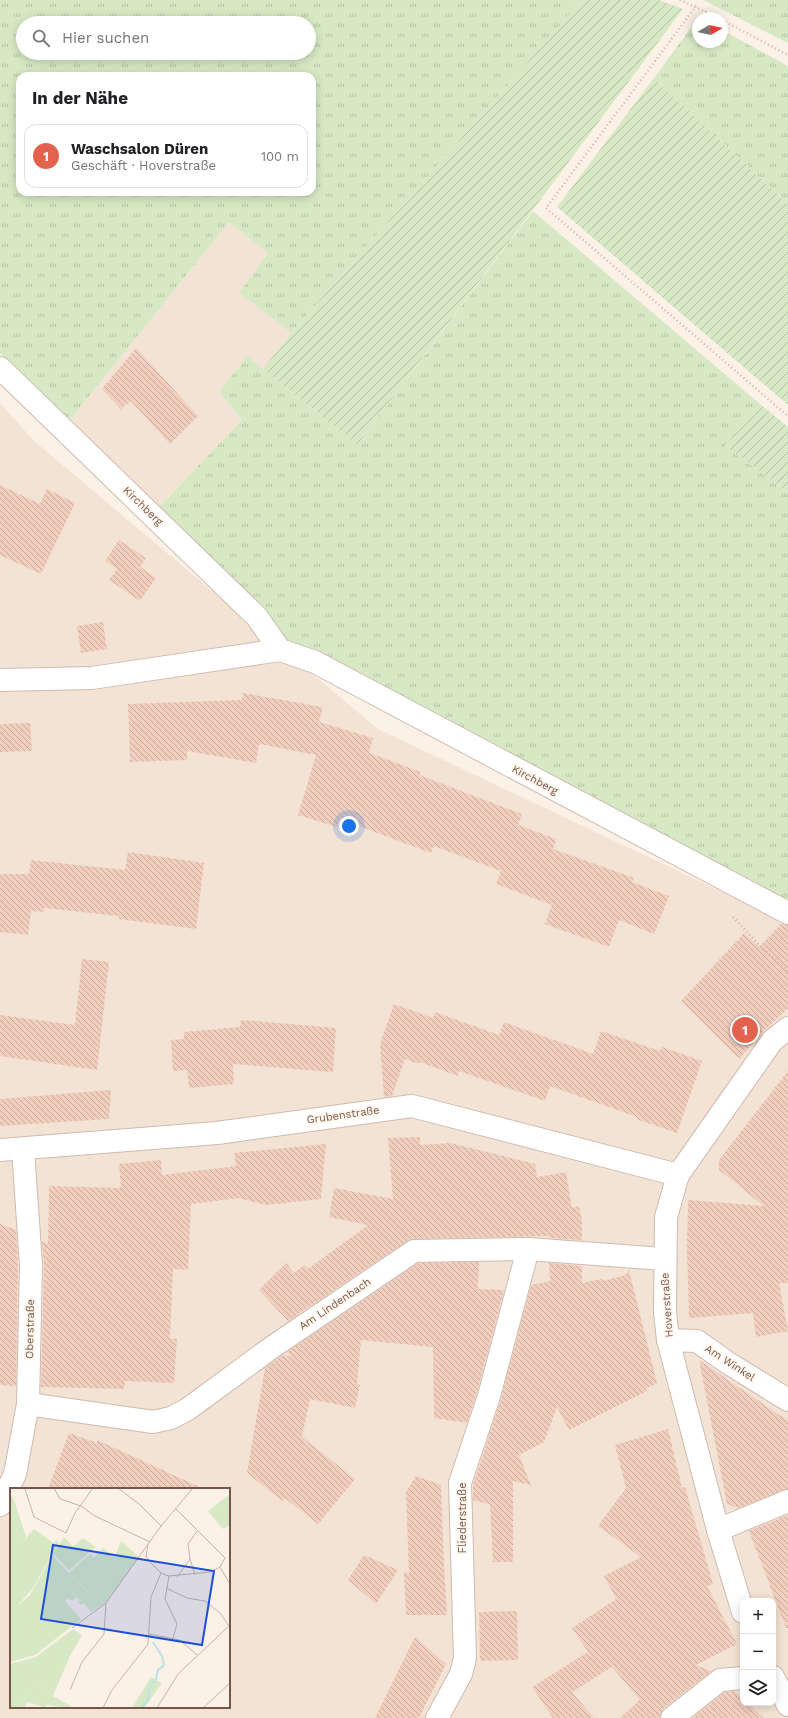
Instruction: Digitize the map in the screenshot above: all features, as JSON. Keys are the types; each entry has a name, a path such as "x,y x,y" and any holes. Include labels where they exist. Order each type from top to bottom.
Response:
{"street":[{"name":"Kirchberg","path":"0,368 257,617 280,650"},
{"name":"Kirchberg","path":"0,680 92,678 280,650 314,662 788,913"},
{"name":"Hoverstraße","path":"740,1602 718,1530 668,1340 665,1312 654,1258 678,1175 772,1042 788,1028"},
{"name":"Grubenstraße","path":"0,1150 217,1133 412,1106 678,1175"},
{"name":"Oberstraße","path":"0,1505 15,1474 28,1404 31,1265 23,1149"},
{"name":"Am Lindenbach","path":"28,1404 153,1422 171,1418 188,1408 271,1348 414,1251 528,1249 654,1258"},
{"name":"Fliederstraße","path":"437,1718 461,1674 465,1658 460,1483 489,1396 528,1249"},
{"name":"Am Winkel","path":"668,1340 697,1341 728,1363 788,1400"},
{"path":"718,1530 788,1501"},
{"path":"672,1718 720,1680 740,1678"},
{"path":"776,1683 788,1705"}],"path":[{"path":"680,0 708,12"},
{"path":"696,6 546,208 788,416"},
{"path":"728,23 788,55"},
{"path":"760,946 788,971"}],"shaded area":[{"path":"229,222 268,253 239,293 291,333 263,369 247,356 219,392 242,420 159,507 70,420"},
{"path":"0,403 34,441 249,622 276,659 310,672 378,729 788,923 788,1718 0,1718"}],"green space":[{"path":"0,0 582,0 291,333 239,293 268,253 229,222 70,420 0,353"},
{"path":"582,0 659,0 683,9 357,445 263,369 291,333"},
{"path":"703,0 788,0 788,43 728,12"},
{"path":"692,26 692,48 728,48 728,33 788,66 788,204 654,78"},
{"path":"654,78 788,204 788,405 557,207"},
{"path":"533,211 760,404 725,446 788,492 788,900 286,644 159,507 242,420 219,392 247,356 357,445"},
{"path":"760,404 788,427 788,492 725,446"}],"building":[{"path":"136,348 198,416 170,444 131,401 121,409 102,389"},
{"path":"0,485 40,504 47,489 75,503 41,574 0,555"},
{"path":"119,540 146,558 140,567 156,578 140,601 109,580 117,569 105,561"},
{"path":"103,622 107,649 81,653 77,626"},
{"path":"243,693 323,707 319,722 373,738 369,753 421,772 419,775 522,814 518,825 556,839 553,849 634,878 632,882 669,896 654,934 619,920 609,947 545,924 552,905 496,884 501,871 434,846 431,853 340,819 337,827 298,815 316,755 259,744 256,763 187,751 187,760 130,762 128,704 242,700"},
{"path":"30,723 32,751 0,752 0,724"},
{"path":"128,852 204,863 196,929 119,919 119,916 44,908 44,912 31,911 28,935 0,932 0,874 29,874 31,860 125,870"},
{"path":"781,924 788,925 788,1008 764,1031 739,1059 681,1001 744,933 759,947"},
{"path":"82,959 109,962 97,1070 0,1056 0,1015 75,1025"},
{"path":"394,1004 433,1018 435,1012 499,1035 504,1022 593,1054 601,1031 660,1051 662,1047 702,1061 677,1133 550,1086 545,1101 459,1071 458,1076 420,1062 419,1064 405,1059 392,1096 384,1097 380,1044"},
{"path":"241,1020 336,1028 333,1072 233,1064 234,1084 189,1088 187,1070 173,1071 171,1040 184,1039 184,1032 240,1027"},
{"path":"788,1071 788,1283 779,1283 788,1331 756,1337 753,1313 689,1318 687,1249 688,1200 764,1206 719,1170 719,1160"},
{"path":"111,1090 109,1119 0,1126 0,1099"},
{"path":"420,1137 420,1145 450,1143 535,1164 537,1177 566,1172 572,1208 579,1206 582,1220 582,1240 549,1238 549,1236 413,1239 407,1241 288,1321 259,1290 286,1263 294,1273 304,1265 308,1269 368,1225 329,1217 334,1188 393,1199 388,1138"},
{"path":"326,1144 321,1199 266,1205 239,1198 191,1204 188,1270 173,1269 170,1338 177,1339 174,1383 125,1381 124,1389 41,1387 44,1265 42,1241 48,1244 49,1186 121,1188 119,1164 161,1160 162,1175 236,1166 234,1153"},
{"path":"0,1224 16,1230 18,1265 16,1386 0,1385"},
{"path":"479,1262 478,1289 504,1290 477,1392 467,1423 434,1418 433,1347 361,1340 357,1384 360,1385 355,1408 310,1399 302,1437 355,1479 318,1524 285,1498 283,1501 247,1473 265,1368 283,1355 291,1357 287,1352 418,1263"},
{"path":"549,1263 582,1266 582,1283 602,1279 603,1281 625,1275 629,1270 657,1383 645,1389 647,1391 569,1430 557,1407 544,1442 519,1455 531,1485 513,1481 513,1562 493,1562 490,1504 473,1500 473,1485 501,1399 530,1289 532,1285 550,1281"},
{"path":"699,1360 788,1421 788,1489 738,1508 727,1504"},
{"path":"668,1429 682,1488 685,1487 713,1584 707,1586 737,1644 696,1665 711,1671 664,1708 660,1718 620,1718 640,1700 612,1667 572,1692 594,1718 553,1718 532,1687 588,1652 572,1628 616,1599 604,1576 641,1557 598,1526 626,1488 615,1445"},
{"path":"69,1433 97,1443 97,1440 202,1488 48,1488"},
{"path":"416,1476 441,1485 447,1615 406,1615 404,1572 409,1574 406,1492"},
{"path":"788,1515 788,1628 786,1628 776,1598 775,1598 749,1531"},
{"path":"364,1555 398,1570 376,1604 348,1580"},
{"path":"517,1611 518,1660 480,1661 479,1612"},
{"path":"415,1637 446,1664 419,1718 375,1718"},
{"path":"734,1691 740,1696 740,1706 750,1706 764,1718 692,1718 725,1692"}],"place":[{"name":"Waschsalon Düren","path":"745,1030"}]}
